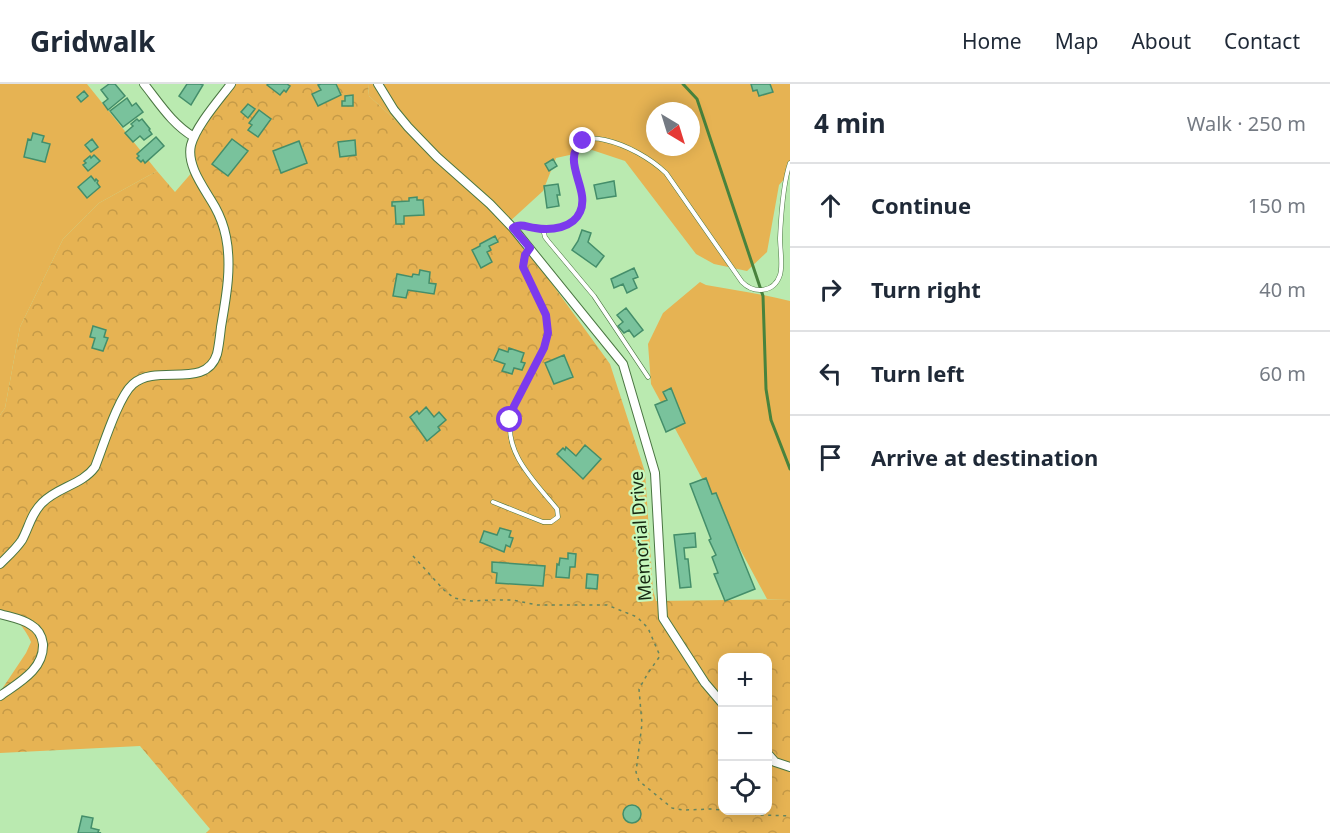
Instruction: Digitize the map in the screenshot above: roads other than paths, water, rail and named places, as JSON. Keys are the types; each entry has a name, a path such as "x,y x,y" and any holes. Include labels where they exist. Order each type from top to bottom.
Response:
{"street":[{"path":"144,84 174,122 194,137"},
{"path":"0,564 22,539 39,505 56,492 90,474 95,467 120,404 131,386 143,377 151,375 193,375 202,372 216,355 227,296 228,249 226,236 216,209 191,159 191,145 207,116 231,84"},
{"name":"Memorial Drive","path":"378,84 394,110 437,157 490,204 513,228 623,364 655,473 663,618 705,683 718,697"},
{"path":"0,614 28,622 42,638 43,647 39,662 31,673 0,696"},
{"path":"772,759 775,762 790,767"}],"lane":[{"path":"513,228 519,225 543,229 565,226 574,220 581,210 582,201 573,162 575,152 580,144 588,139 603,139 640,155 662,169 742,282 753,289 767,289 773,285 780,273 780,234 790,163"},
{"path":"543,229 545,237 594,296 648,377"},
{"path":"493,502 543,522 551,522 558,517 557,509 522,465 510,435 510,420 514,406 544,348 548,333 546,315 523,267 525,255 530,248"}],"waterway":[{"path":"683,84 697,99 763,296 766,389 771,420 790,469"}]}
